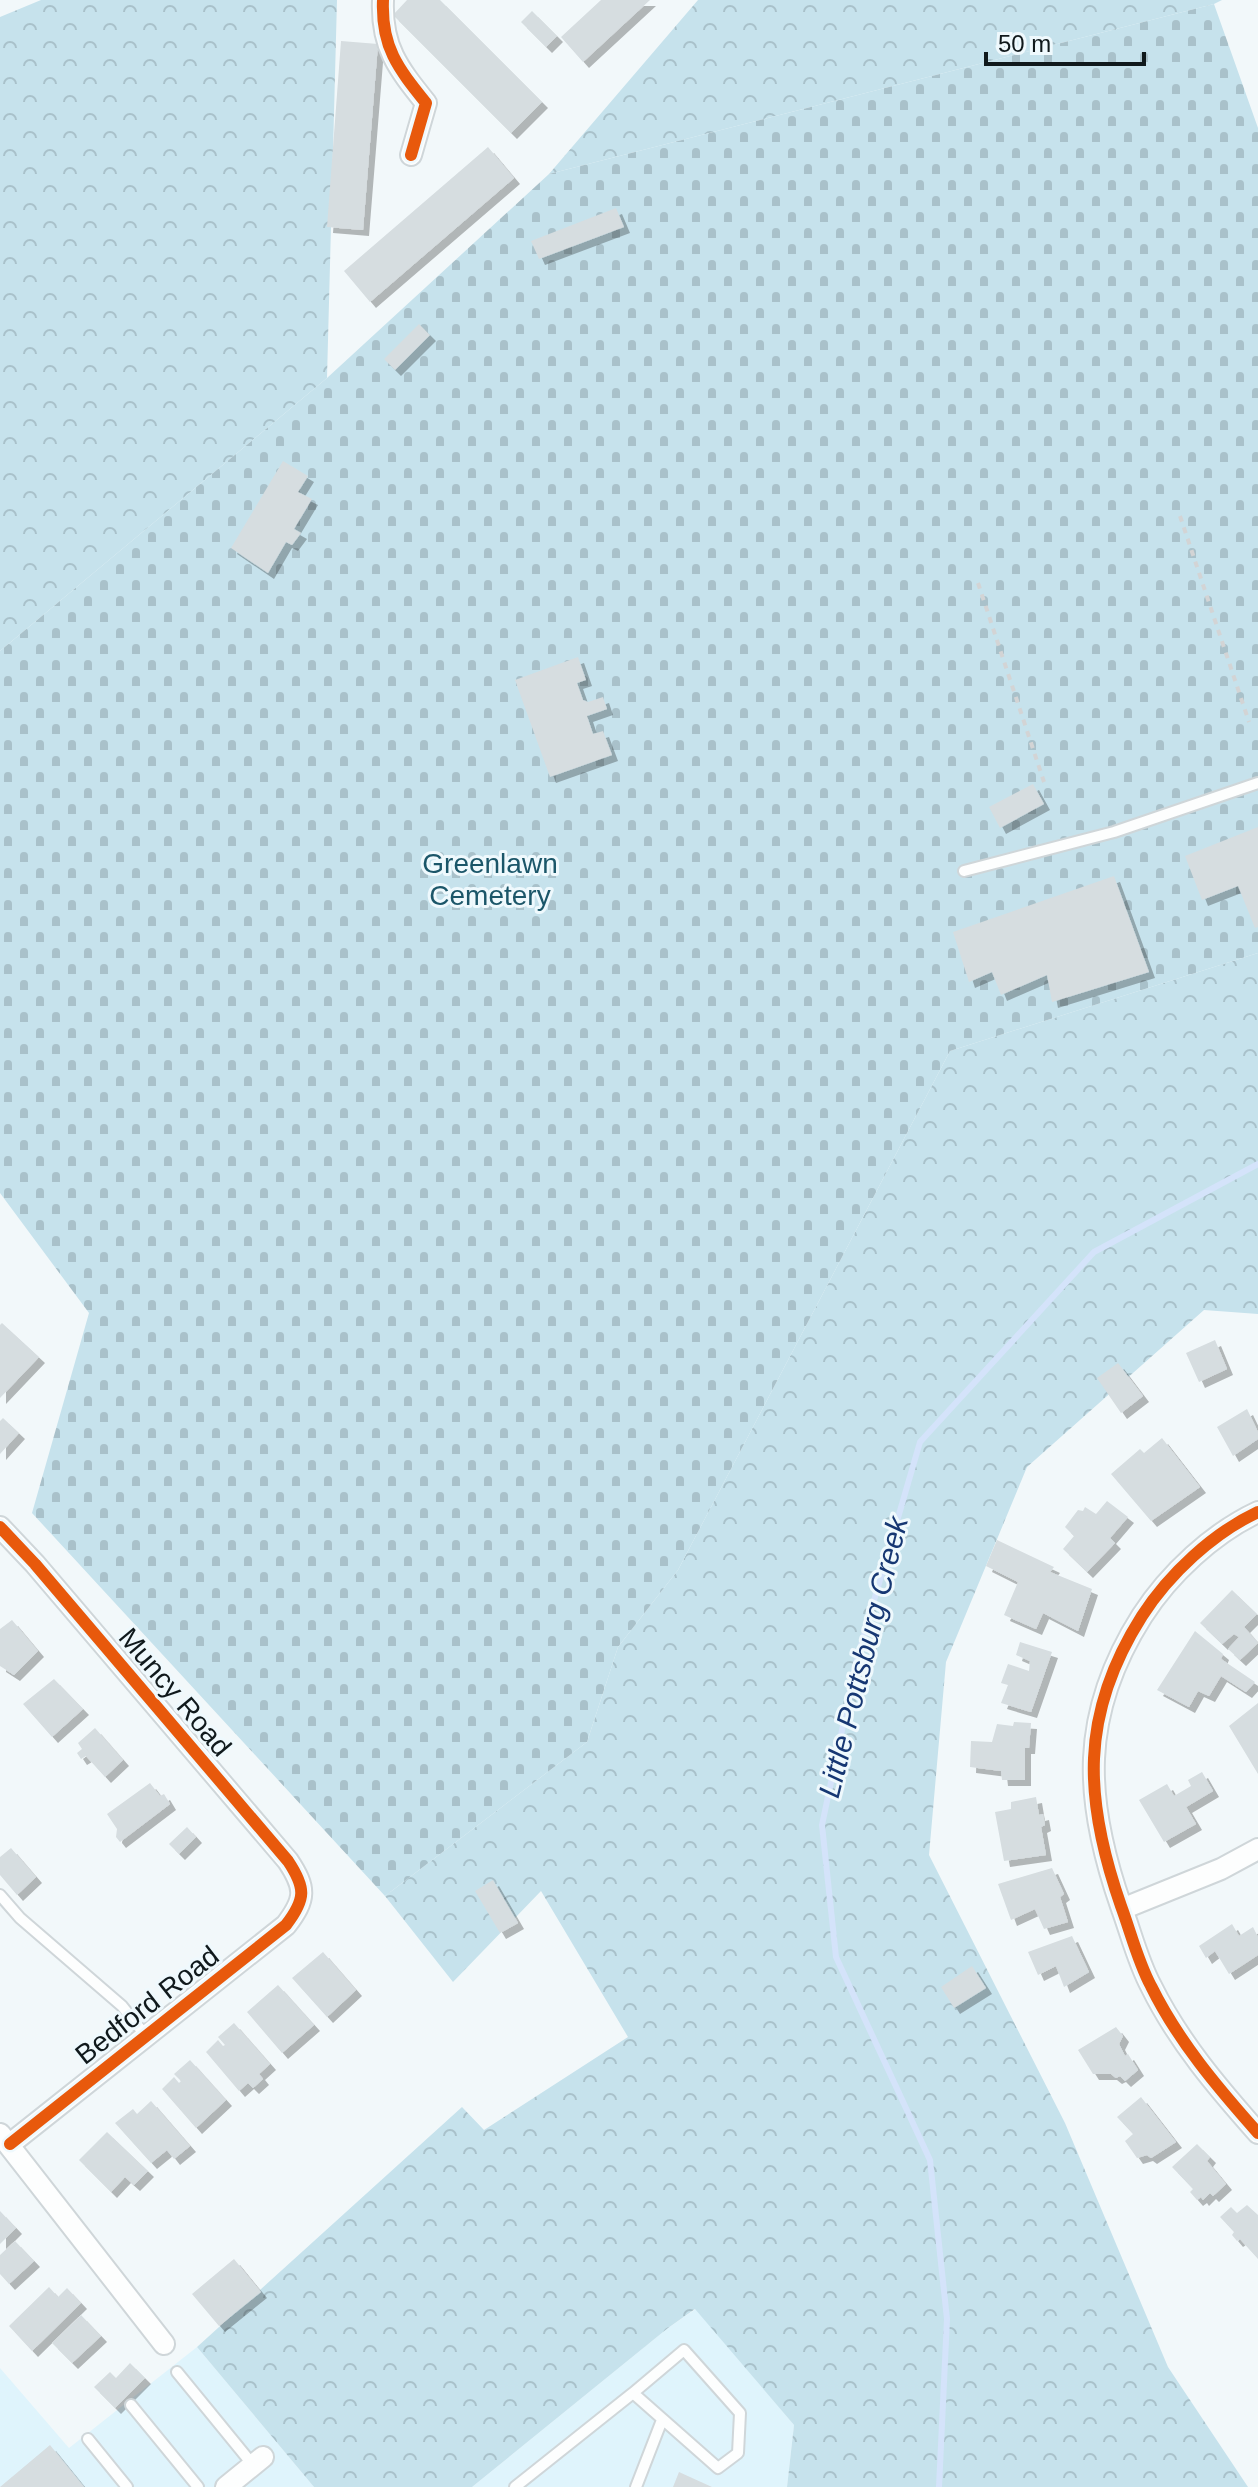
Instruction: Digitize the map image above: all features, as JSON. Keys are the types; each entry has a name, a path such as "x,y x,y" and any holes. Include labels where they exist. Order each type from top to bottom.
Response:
{"street":[{"path":"383,0 386,37 397,67 426,103 411,155"},
{"path":"1258,1512 1213,1541 1178,1570 1143,1614 1109,1677 1098,1719 1093,1757 1093,1797 1105,1860 1150,1985 1187,2048 1258,2133"},
{"name":"Muncy Road","path":"0,1527 288,1861 299,1877 302,1895"},
{"path":"1122,1909 1221,1869 1258,1849"},
{"name":"Bedford Road","path":"5,2139 146,2036 286,1925 298,1910 302,1895"},
{"path":"5,2139 164,2344"},
{"path":"226,2487 258,2461"}],"lane":[{"path":"964,871 1114,832 1258,783"},
{"path":"0,1895 20,1918 122,2006 146,2036"},
{"path":"515,2487 684,2350 740,2413 738,2453 718,2468 633,2393"},
{"path":"177,2372 258,2461"},
{"path":"131,2405 198,2487"},
{"path":"636,2487 662,2420"},
{"path":"88,2439 127,2487"}],"path":[{"path":"1180,516 1249,722"},
{"path":"978,583 1044,782"}],"shaded area":[{"path":"696,2309 794,2425 787,2487 472,2487 668,2328"},
{"path":"197,2347 314,2487 0,2487 0,2368 69,2448"}],"green space":[{"path":"41,0 337,0 327,378 0,651 0,17"},
{"path":"698,0 1222,0 549,174"},
{"name":"Greenlawn Cemetery","path":"1214,4 1258,128 1258,953 950,1051 678,1570 618,1647 587,1742 385,1896 32,1513 89,1313 0,1193 0,651 327,378 549,174"},
{"path":"1258,953 1258,1314 1204,1310 1027,1467 946,1662 929,1855 1065,2123 1168,2367 1248,2487 787,2487 794,2425 695,2309 472,2487 314,2487 197,2347 462,2107 484,2130 628,2037 541,1891 453,1982 385,1896 587,1742 618,1647 678,1570 950,1051"}],"building":[{"path":"407,0 440,0 542,102 511,133 393,15"},
{"path":"601,0 650,0 583,62 561,37"},
{"path":"532,11 557,36 546,47 521,22"},
{"path":"341,41 378,44 363,230 327,227"},
{"path":"488,147 514,178 370,302 344,271"},
{"path":"616,208 624,227 539,259 531,241"},
{"path":"419,324 430,335 395,370 384,359"},
{"path":"283,461 308,476 298,492 312,499 294,529 301,533 292,545 286,542 268,573 231,548"},
{"path":"578,657 586,680 577,683 583,700 588,702 603,697 607,709 587,716 593,734 603,731 612,755 550,777 515,680"},
{"path":"1033,784 1044,804 1000,828 989,807"},
{"path":"1258,827 1258,927 1255,928 1238,886 1202,900 1185,856"},
{"path":"1114,876 1149,972 1052,1002 1047,975 1001,995 992,972 969,982 953,932"},
{"path":"2,1323 39,1357 0,1398 0,1325"},
{"path":"1215,1340 1227,1369 1199,1382 1186,1353"},
{"path":"1118,1363 1143,1396 1121,1413 1097,1378"},
{"path":"1247,1409 1258,1432 1258,1439 1233,1456 1217,1427"},
{"path":"3,1418 19,1433 0,1454 0,1421"},
{"path":"1162,1438 1200,1487 1151,1521 1111,1474 1140,1449 1144,1453"},
{"path":"1107,1501 1128,1517 1110,1538 1115,1543 1087,1572 1063,1549 1074,1536 1065,1527 1078,1510 1083,1511 1085,1507 1096,1514"},
{"path":"997,1540 1054,1567 1050,1572 1092,1589 1078,1631 1043,1613 1036,1629 1004,1615 1018,1582 986,1566"},
{"path":"1232,1590 1257,1614 1244,1627 1258,1643 1240,1660 1228,1649 1239,1637 1234,1634 1222,1644 1200,1623"},
{"path":"12,1620 38,1651 14,1675 0,1666 0,1629"},
{"path":"1195,1631 1223,1654 1221,1659 1255,1682 1246,1692 1221,1676 1209,1696 1198,1691 1189,1707 1157,1690"},
{"path":"1020,1642 1052,1652 1031,1712 1001,1703 1008,1685 1001,1683 1008,1664 1029,1671 1030,1661 1016,1655"},
{"path":"54,1679 83,1709 52,1737 23,1704"},
{"path":"1258,1703 1258,1774 1229,1726"},
{"path":"1014,1722 1031,1723 1029,1748 1025,1748 1025,1780 1002,1780 1001,1771 970,1767 971,1741 992,1742 997,1724 1013,1726"},
{"path":"95,1728 123,1760 105,1777 86,1756 81,1759 77,1753 82,1749 78,1743"},
{"path":"1202,1772 1213,1791 1186,1807 1196,1824 1164,1842 1139,1800 1167,1784 1174,1796 1191,1786 1188,1780"},
{"path":"150,1783 160,1796 164,1794 170,1804 120,1842 116,1837 117,1829 107,1814"},
{"path":"1036,1797 1039,1815 1043,1814 1045,1825 1041,1827 1046,1855 1004,1861 995,1812 1011,1809 1011,1802"},
{"path":"187,1827 196,1837 179,1854 169,1844"},
{"path":"11,1848 36,1877 17,1895 0,1875 0,1857"},
{"path":"1052,1868 1064,1894 1060,1897 1068,1922 1044,1929 1035,1909 1011,1920 998,1884"},
{"path":"493,1880 518,1923 500,1933 475,1891"},
{"path":"1232,1924 1239,1936 1253,1927 1258,1937 1258,1955 1229,1974 1215,1951 1206,1958 1199,1946"},
{"path":"1072,1936 1089,1972 1064,1987 1056,1966 1038,1975 1028,1952"},
{"path":"323,1952 356,1990 327,2017 292,1978"},
{"path":"972,1966 986,1988 954,2008 941,1987"},
{"path":"278,1985 314,2025 282,2053 247,2012"},
{"path":"234,2023 270,2064 259,2074 263,2079 253,2088 248,2083 239,2091 206,2052 218,2040 225,2045 218,2037"},
{"path":"1116,2027 1123,2036 1119,2044 1125,2056 1128,2054 1138,2070 1125,2081 1111,2074 1093,2074 1078,2050"},
{"path":"190,2060 226,2100 196,2128 162,2089 174,2077 179,2083 181,2081 174,2074"},
{"path":"1141,2097 1176,2142 1151,2158 1147,2155 1137,2158 1125,2141 1133,2134 1117,2117"},
{"path":"151,2101 190,2146 174,2159 167,2150 151,2163 115,2123 133,2109 137,2114"},
{"path":"107,2132 148,2171 134,2185 125,2177 111,2192 79,2160"},
{"path":"1197,2144 1210,2157 1207,2161 1226,2184 1213,2196 1210,2193 1203,2200 1201,2197 1197,2200 1190,2192 1193,2189 1172,2167"},
{"path":"1247,2205 1258,2215 1258,2259 1240,2239 1237,2241 1232,2235 1234,2232 1220,2217 1231,2207 1237,2213"},
{"path":"0,2211 16,2228 0,2244"},
{"path":"15,2241 34,2261 9,2284 0,2274 0,2255"},
{"path":"234,2259 261,2292 219,2326 192,2294"},
{"path":"49,2287 58,2297 67,2288 81,2303 32,2351 9,2326"},
{"path":"81,2315 101,2336 72,2363 52,2343"},
{"path":"130,2363 145,2378 115,2408 94,2387 110,2372 116,2378"},
{"path":"50,2445 84,2487 0,2487"},
{"path":"679,2472 712,2487 673,2487"}],"waterway":[{"name":"Little Pottsburg Creek","path":"939,2487 947,2319 930,2160 836,1957 822,1825 857,1659 920,1442 1094,1252 1258,1164"}],"cycle path":[{"path":"383,0 385,31 393,56 426,103 411,155"},
{"path":"1258,1512 1225,1531 1193,1556 1165,1585 1142,1616 1121,1653 1107,1688 1098,1723 1094,1758 1100,1830 1109,1867 1146,1977 1186,2045 1258,2133"},
{"path":"0,1527 288,1861 301,1886 297,1908 286,1925 10,2144"}]}
